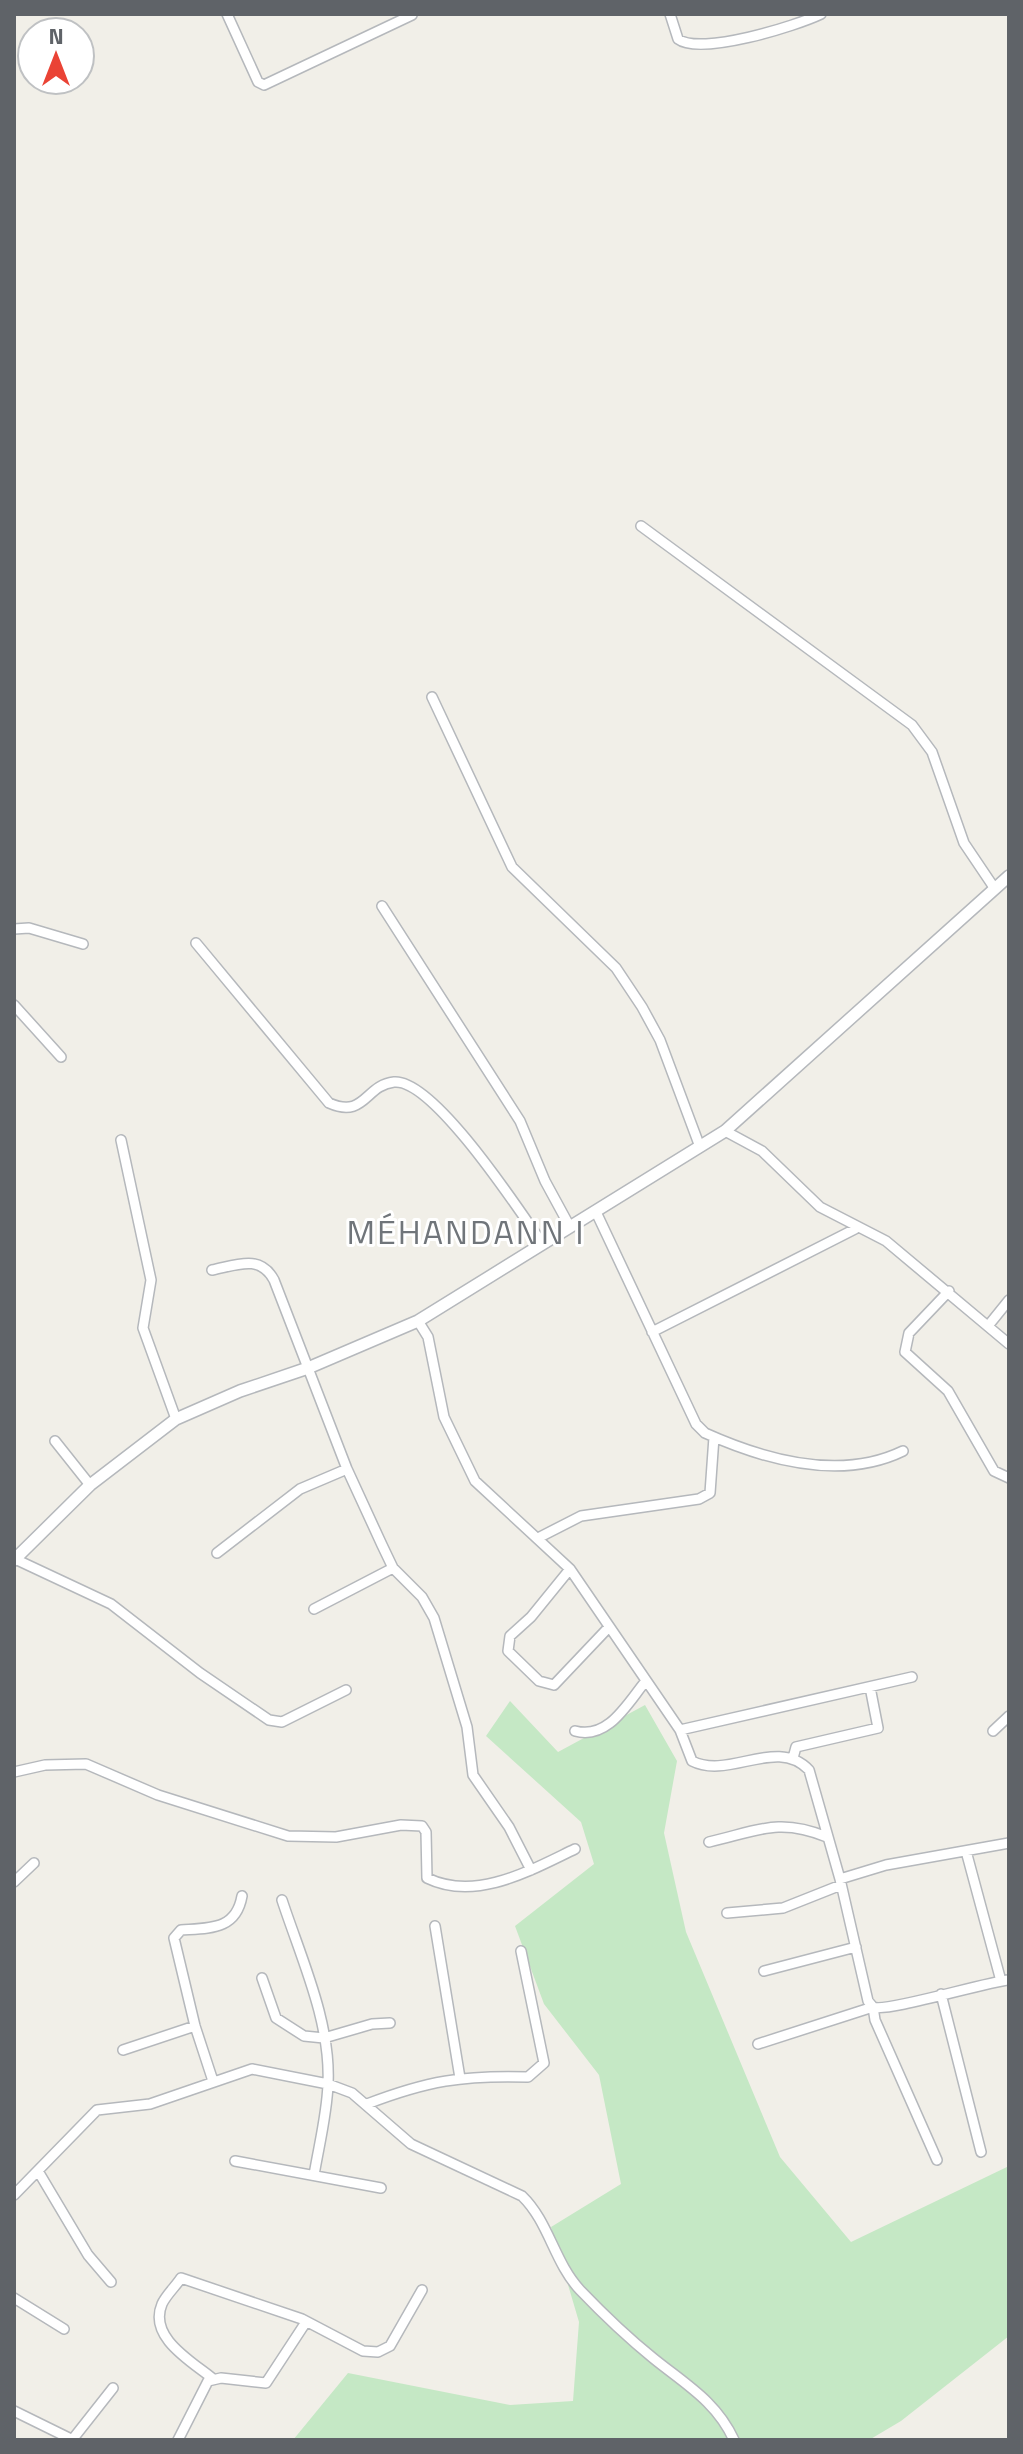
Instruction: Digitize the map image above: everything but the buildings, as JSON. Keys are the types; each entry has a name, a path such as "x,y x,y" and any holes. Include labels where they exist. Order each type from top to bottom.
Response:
{"street":[{"path":"227,14 258,82 264,85 412,15"},
{"path":"670,14 675,36 685,44 694,45 742,38 821,14"},
{"path":"641,526 912,725 932,752 964,843 995,889"},
{"path":"432,697 512,867 616,968 642,1007 660,1040 700,1147"},
{"path":"346,1690 282,1722 269,1720 200,1673 111,1604 15,1560 90,1485 176,1419 418,1321 725,1131 1009,876"},
{"path":"382,906 520,1121 545,1181 570,1227"},
{"path":"14,929 29,928 83,944"},
{"path":"196,943 329,1103 342,1109 353,1108 391,1082 406,1082 422,1091 483,1159 542,1243"},
{"path":"14,1005 61,1057"},
{"path":"725,1131 762,1151 820,1207 855,1229 886,1241 1009,1344"},
{"path":"121,1140 151,1280 143,1328 176,1419"},
{"path":"596,1212 696,1424 714,1437 798,1463 829,1466 883,1461 903,1451"},
{"path":"652,1332 739,1285 855,1229"},
{"path":"212,1270 249,1263 267,1267 347,1469 393,1568 422,1597 434,1618 467,1727 473,1775 509,1827 531,1870"},
{"path":"949,1291 909,1333 905,1352 948,1391 994,1471 1009,1478"},
{"path":"988,1326 1009,1300"},
{"path":"418,1321 428,1337 444,1417 475,1481 570,1569 680,1730 688,1755 703,1767 780,1756 793,1758 809,1770 868,2001 937,2160"},
{"path":"538,1538 581,1516 699,1499 710,1493 714,1437"},
{"path":"55,1441 90,1485"},
{"path":"217,1553 300,1489 347,1469"},
{"path":"314,1609 393,1568"},
{"path":"570,1569 531,1617 510,1636 508,1651 539,1681 554,1685 609,1627"},
{"path":"680,1730 912,1677"},
{"path":"575,1731 587,1734 610,1724 645,1682"},
{"path":"793,1758 796,1747 878,1728 870,1687"},
{"path":"993,1731 1009,1716"},
{"path":"14,1772 45,1765 86,1764 158,1795 288,1836 336,1837 401,1825 422,1826 426,1832 427,1878 436,1882 486,1885 531,1870 575,1849"},
{"path":"709,1842 781,1825 802,1826 827,1837"},
{"path":"727,1913 783,1908 886,1865 1009,1843"},
{"path":"758,2044 873,2007 888,2009 1005,1980 966,1851"},
{"path":"14,1882 34,1863"},
{"path":"213,2081 195,2026 174,1938 181,1930 215,1928 229,1922 239,1911 242,1896"},
{"path":"282,1900 324,2038 328,2084 314,2175"},
{"path":"435,1926 460,2078"},
{"path":"764,1971 856,1947"},
{"path":"367,2104 426,2082 528,2077 544,2063 521,1951"},
{"path":"262,1978 276,2018 282,2025 304,2036 324,2038 372,2024 390,2023"},
{"path":"941,1994 981,2152"},
{"path":"123,2050 195,2026"},
{"path":"14,2195 97,2110 150,2104 252,2069 328,2084 352,2093 411,2144 522,2196 533,2206 563,2270 577,2287 653,2359 719,2410 734,2440"},
{"path":"235,2161 381,2188"},
{"path":"38,2171 88,2255 111,2282"},
{"path":"306,2322 266,2383 212,2378 169,2342 159,2327 162,2305 181,2278 306,2322 363,2351 378,2352 390,2346 422,2290"},
{"path":"14,2298 64,2329"},
{"path":"178,2440 212,2378"},
{"path":"14,2411 72,2440 113,2388"}],"green space":[{"path":"510,1701 558,1752 645,1705 677,1761 664,1833 686,1932 780,2157 851,2242 1009,2166 1009,2336 901,2421 869,2440 293,2440 348,2373 510,2405 573,2401 579,2322 551,2227 621,2184 599,2075 544,2004 515,1926 594,1864 581,1822 486,1736"}],"district":[{"name":"MÉHANDANN I","path":"466,1232"}]}
